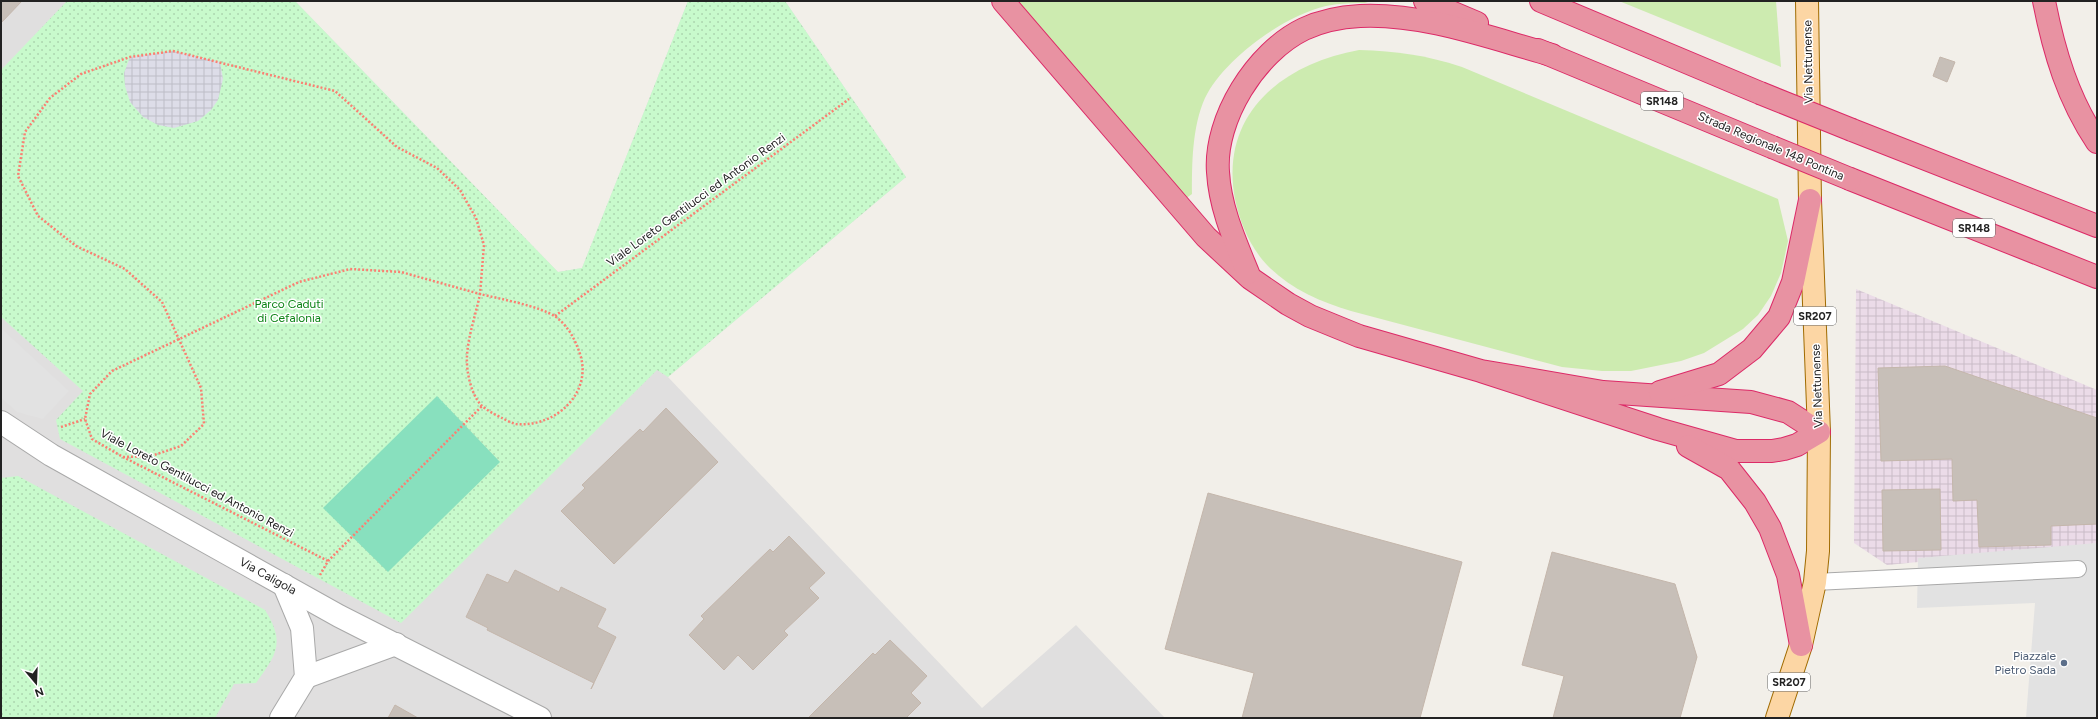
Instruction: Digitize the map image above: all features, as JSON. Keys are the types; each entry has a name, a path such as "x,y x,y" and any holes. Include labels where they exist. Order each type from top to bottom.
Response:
{"highway":[{"path":"1003,1 1174,203 1206,237 1250,278 1288,304 1333,326 1380,342 1481,371 1658,429 1736,451 1753,452 1784,449 1820,432"},
{"name":"Strada Regionale 148 Pontina","path":"1425,1 1772,147 2097,277"},
{"path":"1541,1 1760,93 2097,226"},
{"path":"2044,1 2056,54 2064,79 2076,106 2097,142"},
{"path":"1250,278 1222,203 1218,171 1219,151 1229,112 1243,86 1264,61 1288,40 1303,30 1322,22 1360,16 1386,17 1444,26 1552,55"},
{"path":"1481,371 1606,390 1663,392 1719,374 1752,349 1779,317 1793,282 1810,200"},
{"path":"1481,371 1603,392 1752,402 1788,412 1820,432"},
{"path":"1658,429 1729,469 1755,502 1770,528 1788,575 1801,645"}],"main road":[{"name":"Via Nettunense","path":"1777,718 1801,645 1815,582 1818,551 1820,432 1810,200 1807,1"}],"street":[{"name":"Via Caligola","path":"1,422 51,455 307,598 540,718"},
{"path":"281,718 306,677 302,628 284,585"},
{"path":"306,677 396,644"}],"lane":[{"path":"1815,582 2078,569"}],"path":[{"path":"123,456 150,456 182,446 204,424 201,388 162,302 125,269 76,246 38,216 18,176 25,132 50,98 81,74 130,57 173,51 334,91 397,147 437,168 460,190 476,218 484,245 480,294 467,356 471,384 482,406 328,561 307,598"},
{"name":"Viale Loreto Gentilucci ed Antonio Renzi","path":"554,316 849,99"},
{"name":"Viale Loreto Gentilucci ed Antonio Renzi","path":"328,561 92,439 85,419 90,394 112,371 178,339 299,282 350,269 401,272 540,310 554,316 567,327 577,343 583,362 583,380 577,395 557,414 527,423 515,424 482,406"}],"shaded area":[{"name":"Parco Caduti di Cefalonia","path":"1,1 295,1 558,272 582,268 688,1 785,1 906,177 668,377 982,708 1076,625 1165,718 1,718"},
{"path":"173,51 220,62 223,79 218,100 211,110 198,121 174,128 158,125 143,117 130,102 125,86 124,73 130,57"},
{"path":"1856,289 2097,390 2097,543 2054,549 1887,565 1854,543"},
{"path":"1,328 69,391 43,419 17,412 1,398"},
{"name":"Piazzale Pietro Sada","path":"2097,543 2097,718 2026,718 2035,603 1917,608 1918,558"}],"green space":[{"name":"Parco Caduti di Cefalonia","path":"67,1 295,1 558,272 582,268 688,1 785,1 906,177 668,377 657,370 401,623 60,439 56,420 83,391 1,317 1,70"},
{"path":"1007,1 1362,1 1368,3 1326,6 1309,11 1274,29 1240,54 1214,83 1205,98 1197,121 1195,133 1192,194 1185,199"},
{"path":"1619,1 1776,1 1781,67"},
{"path":"1359,50 1411,54 1436,59 1462,67 1778,199 1788,241 1781,273 1771,296 1758,315 1743,329 1704,353 1681,361 1631,371 1602,371 1562,367 1351,311 1317,299 1295,287 1285,281 1267,265 1246,234 1235,199 1233,169 1237,142 1247,118 1262,98 1282,81 1305,67 1331,57"},
{"path":"437,396 500,462 388,572 323,508"},
{"path":"18,476 265,610 275,631 277,640 273,656 256,683 234,684 215,718 1,718 1,478"}],"building":[{"path":"1,1 22,1 1,23"},
{"path":"1940,57 1955,62 1947,82 1933,76"},
{"path":"1945,366 2097,418 2097,524 2051,526 2051,545 1979,547 1977,500 1953,501 1952,459 1881,461 1878,368"},
{"path":"666,408 718,462 614,564 561,511 585,488 582,485 640,429 643,432"},
{"path":"1940,489 1941,550 1883,551 1882,490"},
{"path":"1208,493 1462,562 1420,718 1242,718 1254,673 1165,649"},
{"path":"789,536 825,573 809,588 819,598 784,631 788,635 753,670 738,655 724,670 689,635 704,619 701,616 770,549 773,552"},
{"path":"1552,552 1675,584 1697,657 1680,718 1553,718 1564,676 1522,665"},
{"path":"515,570 559,592 561,587 606,609 597,627 616,637 594,683 487,630 488,628 466,617 487,574 508,583"},
{"path":"890,640 927,676 911,693 921,703 906,718 808,718 873,653 875,655"},
{"path":"395,705 418,718 388,718"}],"place":[{"name":"Piazzale Pietro Sada","path":"2064,663"}]}
